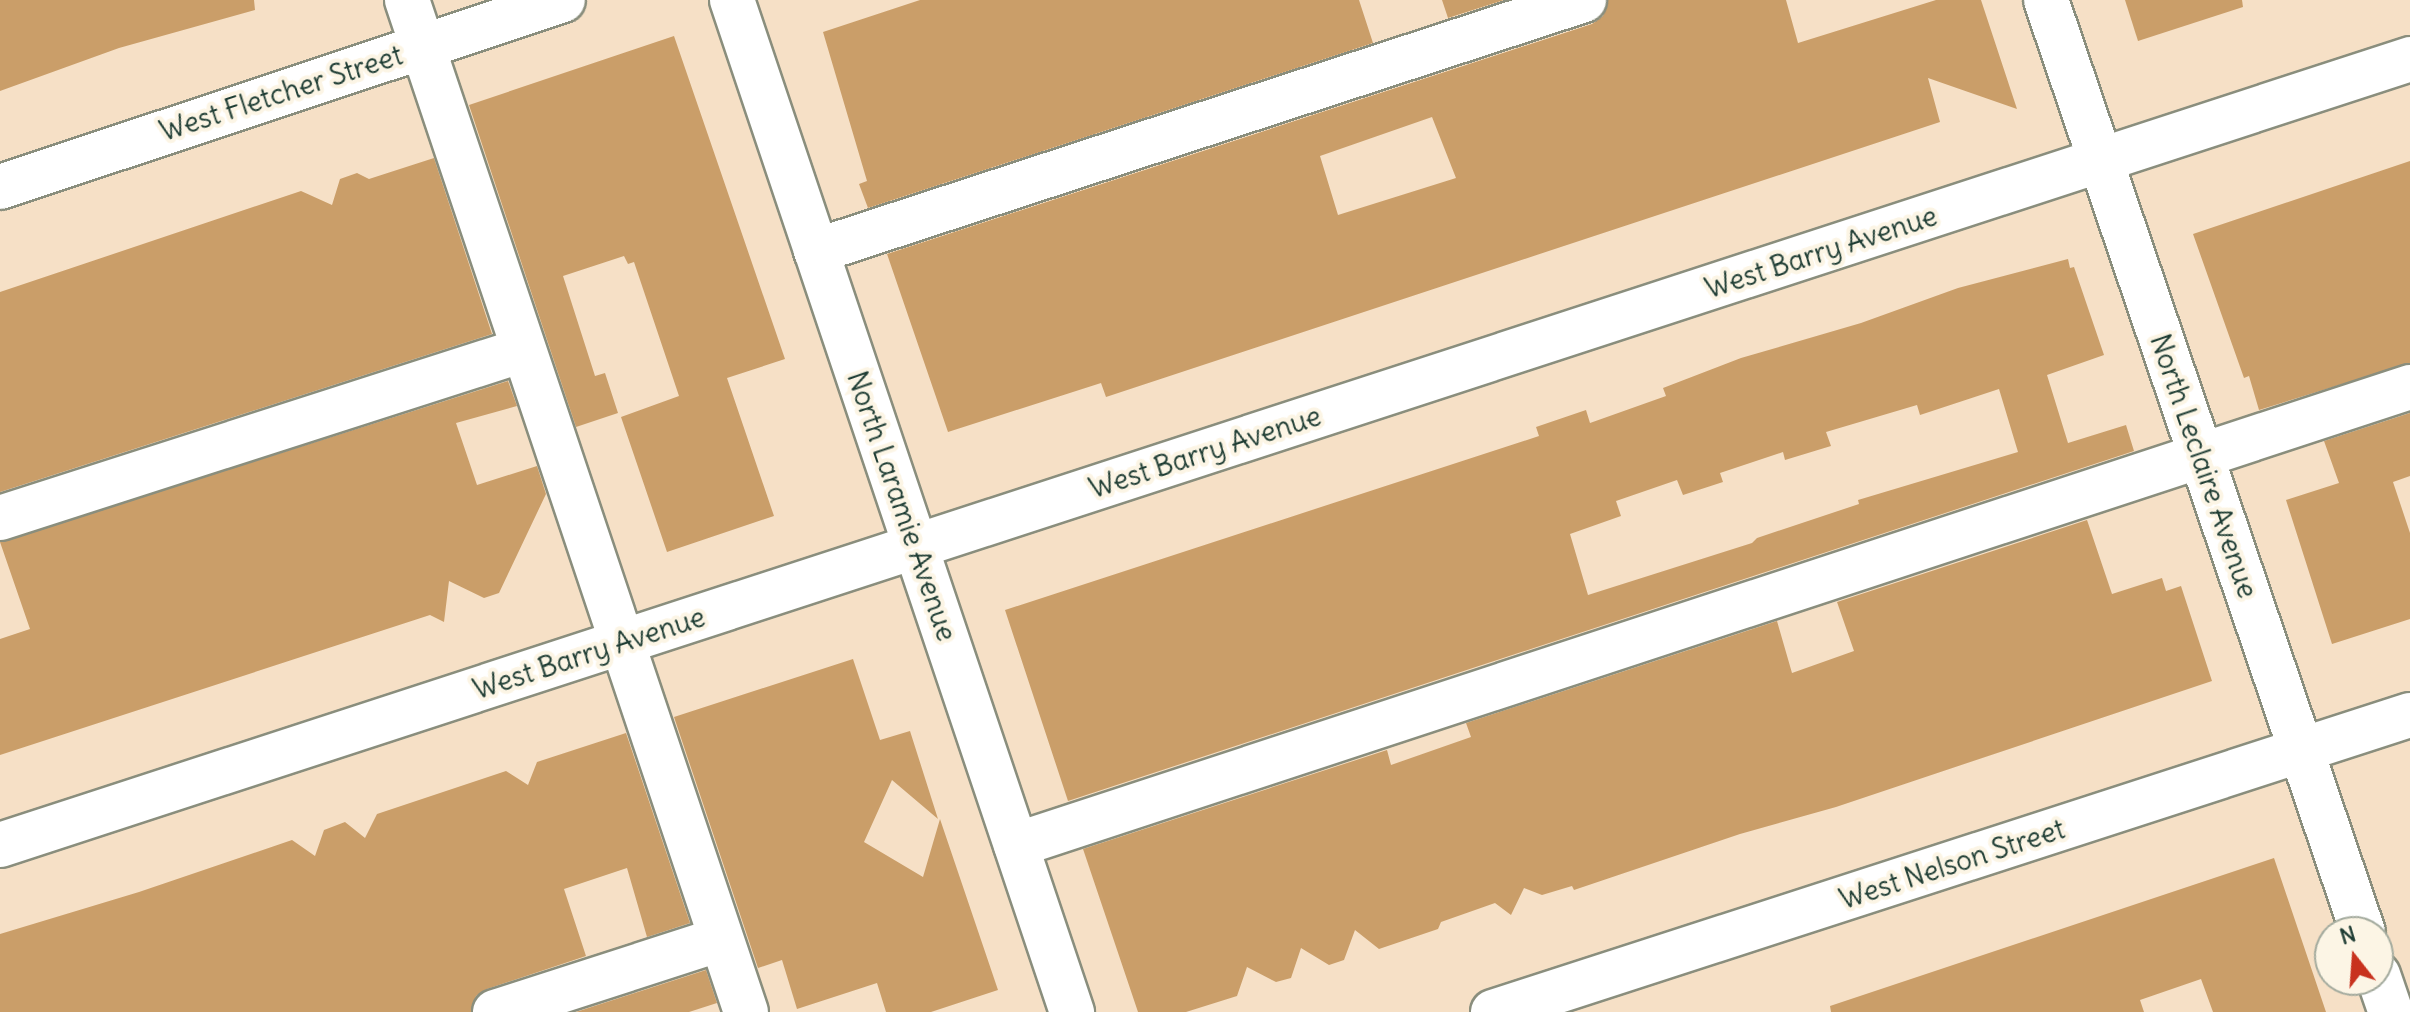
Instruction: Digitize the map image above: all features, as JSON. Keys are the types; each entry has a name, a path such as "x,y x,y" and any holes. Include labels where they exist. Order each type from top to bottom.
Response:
{"street":[{"path":"407,0 746,1012"},
{"name":"West Fletcher Street","path":"0,187 563,0"},
{"name":"North Laramie Avenue","path":"732,0 1072,1012"},
{"path":"816,251 1584,0"},
{"name":"North Leclaire Avenue","path":"2046,0 2357,916"},
{"name":"West Barry Avenue","path":"0,845 2410,59"},
{"path":"0,518 523,350"},
{"path":"1016,845 2410,387"},
{"name":"West Nelson Street","path":"1493,1012 2410,715"},
{"path":"495,1012 721,939"}],"building":[{"path":"0,0 254,0 255,10 119,48 0,91"},
{"path":"920,0 1359,0 1373,43 868,208 859,184 867,181 823,32"},
{"path":"1442,0 1504,0 1448,18"},
{"path":"1608,0 1786,0 1798,43 1936,0 1981,0 2017,109 1928,78 1940,122 1106,397 1101,383 948,432 887,254 1592,24 1603,16","holes":["1432,117 1456,178 1338,215 1320,156"]},
{"path":"2125,0 2242,0 2243,7 2138,41"},
{"path":"674,36 785,359 727,378 774,516 667,552 621,417 679,396 634,262 628,264 624,256 563,276 595,376 605,373 618,413 576,427 469,105"},
{"path":"434,158 492,334 0,492 0,292 301,191 332,205 340,179 357,173 369,179"},
{"path":"2410,161 2410,363 2259,410 2249,376 2244,378 2193,234"},
{"path":"2068,259 2070,268 2074,267 2104,355 2047,375 2068,443 2126,425 2134,451 1068,801 1005,610 1539,436 1536,427 1586,410 1590,423 1666,396 1663,388 1741,358 1861,323 1958,288","holes":["1999,389 2018,452 1858,500 1859,504 1757,538 1752,543 1588,595 1570,534 1621,516 1616,501 1677,480 1683,495 1723,482 1720,473 1783,452 1785,460 1831,446 1826,432 1917,405 1920,415"]},
{"path":"508,381 517,406 456,423 477,485 537,466 546,494 499,593 484,598 449,581 444,622 430,615 0,755 0,639 30,629 0,542"},
{"path":"2410,413 2410,476 2393,482 2410,533 2410,619 2332,644 2286,500 2339,483 2324,441"},
{"path":"2087,520 2112,594 2162,578 2166,591 2181,586 2212,681 1836,807 1740,834 1574,890 1572,886 1542,895 1524,888 1511,915 1495,903 1441,922 1438,929 1379,949 1355,930 1344,960 1329,965 1301,948 1291,978 1276,982 1247,967 1237,996 1186,1012 1138,1012 1083,849 1387,750 1391,765 1471,737 1466,723 1777,621 1792,673 1854,651 1837,602"},
{"path":"853,659 880,740 910,731 938,819 892,780 864,842 923,877 940,819 998,990 931,1012 886,1012 877,983 797,1009 782,960 758,968 674,717"},
{"path":"626,733 690,923 647,937 627,868 564,889 586,956 487,989 476,996 471,1012 0,1012 0,934 139,892 292,840 315,856 324,830 345,822 365,838 377,814 506,771 528,785 537,762"},
{"path":"2274,858 2314,976 2314,996 2321,996 2326,1012 2213,1012 2201,979 2140,1000 2144,1012 1831,1012 1830,1006"},
{"path":"706,970 717,1003 689,1012 576,1012"}]}
